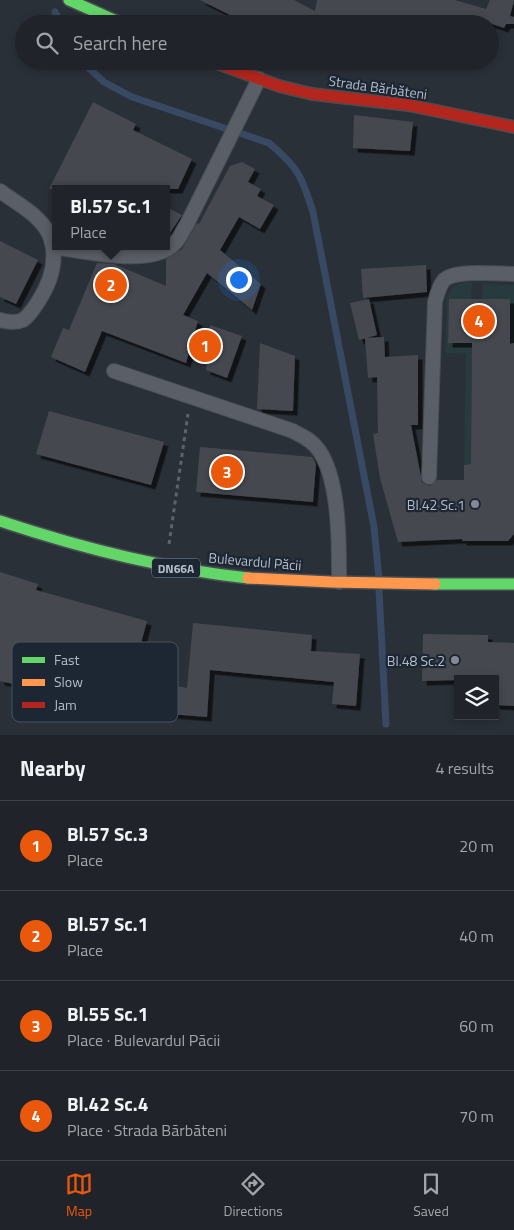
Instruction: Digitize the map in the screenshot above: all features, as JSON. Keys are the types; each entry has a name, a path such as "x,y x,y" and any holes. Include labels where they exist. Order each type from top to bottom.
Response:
{"main road":[{"path":"69,0 103,15"},
{"name":"Strada Bărbăteni","path":"235,70 312,94 408,105 514,127"},
{"name":"Bulevardul Păcii","path":"0,521 97,552 166,567 230,576 339,582 514,584"}],"lane":[{"path":"170,246 174,244 187,224 259,79"},
{"path":"0,191 38,219 48,232 52,244"},
{"path":"0,320 9,322 22,320 32,311 48,287 52,272 53,250"},
{"path":"80,250 144,257 164,250"},
{"path":"428,477 435,302 438,290 449,276 461,274 514,274"},
{"path":"114,371 292,431 310,441 323,456 334,493 339,545 339,582"}],"path":[{"path":"166,567 190,398"}],"green space":[{"path":"466,282 472,283 471,299 449,299 448,343 472,343 471,464 464,465 466,354 445,353 447,297 453,286"},
{"path":"483,284 514,285 514,343 510,343 510,299 482,299"}],"building":[{"path":"200,0 294,0 315,11 317,0 455,0 486,9 490,0 514,0 510,16 514,17 514,24 506,24 504,28 499,26 499,15 230,15"},
{"path":"93,102 136,124 133,130 192,159 178,189 170,189 170,185 52,185 52,189 49,189"},
{"path":"354,115 413,122 410,151 353,148"},
{"path":"242,162 255,169 248,182 261,189 257,196 274,205 260,229 239,217 220,250 261,284 252,310 207,273 183,315 198,321 186,363 102,331 85,372 51,357 63,328 69,330 97,263 114,264 166,286 166,259 182,249 197,223 199,224 230,166"},
{"path":"170,209 182,215 170,233"},
{"path":"0,241 38,260 16,304 0,297"},
{"path":"426,265 427,292 363,298 361,269"},
{"path":"369,299 377,335 359,340 350,303"},
{"path":"449,299 510,299 510,344 514,343 514,534 508,541 462,541 462,539 398,542 380,478 373,434 378,433 377,377 368,378 365,338 384,337 385,357 418,355 418,425 411,425 422,482 429,486 437,480 464,480 464,465 471,464 472,343 448,343"},
{"path":"210,325 242,336 227,378 206,370"},
{"path":"260,343 295,356 293,411 257,409"},
{"path":"49,411 164,442 151,485 36,454"},
{"path":"200,447 312,457 316,464 313,502 196,492"},
{"path":"0,572 38,584 36,590 147,621 141,642 12,642 12,684 0,681"},
{"path":"193,623 312,635 311,651 360,654 356,706 332,704 334,682 210,670 207,717 178,715 178,686 187,688"},
{"name":"Bl.48 Sc.2","path":"423,634 488,635 488,642 514,643 514,706 499,705 499,675 454,675 454,680 422,681"}],"waterway":[{"path":"91,70 104,82 132,97 269,143 287,159 298,173 313,212 374,527 379,579"},
{"path":"379,590 386,724"}],"traffic: fast":[{"path":"69,0 103,15"},
{"path":"0,521 91,549 184,569 248,578"},
{"path":"435,584 514,584"}],"traffic: slow":[{"path":"248,578 435,584"}],"traffic: jam":[{"path":"235,70 279,86 312,94 408,105 514,127"}],"place":[{"name":"Bl.57 Sc.1","path":"111,285"},
{"name":"Bl.42 Sc.4","path":"479,321"},
{"name":"Bl.57 Sc.3","path":"205,346"},
{"name":"Bl.55 Sc.1","path":"227,472"},
{"name":"Bl.42 Sc.1","path":"475,504"},
{"name":"Bl.48 Sc.2","path":"455,660"}]}
